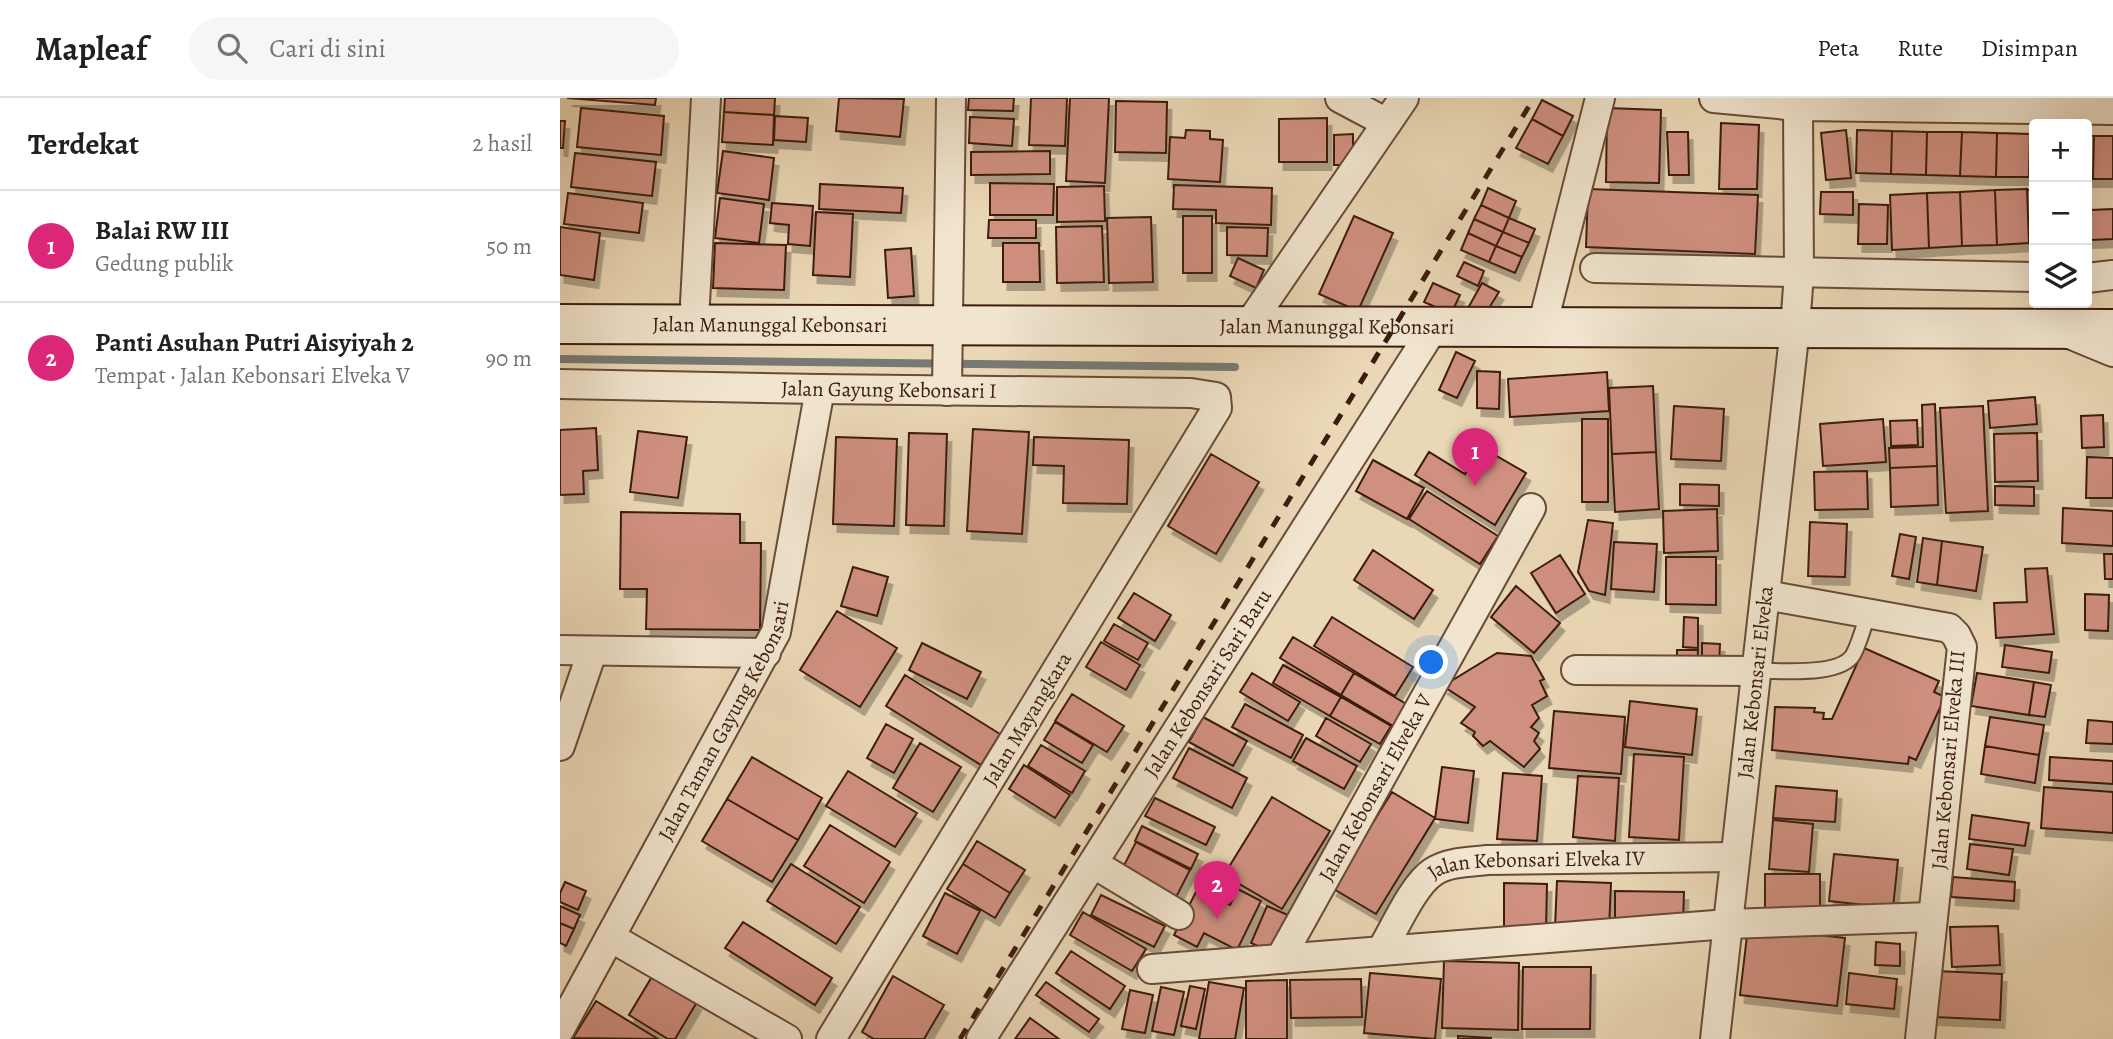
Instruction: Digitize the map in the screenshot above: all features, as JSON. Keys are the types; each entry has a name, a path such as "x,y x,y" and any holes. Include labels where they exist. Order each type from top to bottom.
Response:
{"street":[{"path":"695,303 706,98"},
{"path":"947,361 951,98"},
{"path":"1340,98 1387,123"},
{"path":"1248,326 1404,98"},
{"path":"1542,327 1600,98"},
{"path":"1714,98 1798,106 2113,110"},
{"name":"Jalan Kebonsari Elveka","path":"1715,1039 1800,273 1798,106"},
{"path":"1595,268 2029,277"},
{"path":"2092,277 2113,275"},
{"name":"Jalan Manunggal Kebonsari","path":"560,324 947,361 1248,326 2113,329"},
{"name":"Jalan Kebonsari Sari Baru","path":"981,1039 1434,327"},
{"path":"2056,329 2113,352"},
{"name":"Jalan Gayung Kebonsari I","path":"560,384 820,389 947,361 1216,397"},
{"name":"Jalan Taman Gayung Kebonsari","path":"560,1029 776,632 820,389"},
{"name":"Jalan Mayangkara","path":"831,1039 1217,408 1216,397"},
{"name":"Jalan Kebonsari Elveka V","path":"1280,959 1531,508"},
{"name":"Jalan Kebonsari Elveka III","path":"1765,594 1949,628 1962,647 1920,1039"},
{"path":"560,650 766,653"},
{"path":"560,746 592,652"},
{"path":"1576,670 1756,671"},
{"name":"Jalan Kebonsari Elveka IV","path":"1381,951 1417,890 1432,873 1454,864 1487,860 1735,858"},
{"path":"1094,864 1179,915"},
{"path":"1152,969 1728,924 1932,917"},
{"path":"610,937 787,1039"}],"lane":[{"path":"1756,671 1822,670 1845,663 1852,656 1868,613"}],"building":[{"path":"567,98 656,98 655,105"},
{"path":"725,98 775,98 774,115 724,112"},
{"path":"839,98 904,99 900,137 836,131"},
{"path":"969,98 1014,98 1013,111 968,110"},
{"path":"1031,98 1067,98 1065,146 1029,145"},
{"path":"1070,98 1109,98 1105,183 1066,181"},
{"path":"1542,100 1573,116 1563,136 1532,119"},
{"path":"1116,101 1167,102 1166,153 1115,152"},
{"path":"581,108 664,116 661,155 577,147"},
{"path":"1607,108 1661,110 1659,183 1606,182"},
{"path":"724,112 774,115 773,145 722,142"},
{"path":"775,116 808,118 806,142 774,140"},
{"path":"970,117 1014,119 1012,146 969,143"},
{"path":"1327,118 1327,162 1279,162 1279,119"},
{"path":"1532,119 1563,136 1548,164 1516,148"},
{"path":"560,121 565,121 563,148 560,148"},
{"path":"1721,123 1759,125 1757,189 1719,189"},
{"path":"1186,130 1210,131 1210,139 1223,140 1220,182 1168,179 1170,137 1185,138"},
{"path":"1846,130 1851,178 1826,180 1821,133"},
{"path":"1857,130 1892,131 1891,174 1856,173"},
{"path":"1892,131 1927,132 1926,175 1891,174"},
{"path":"1667,132 1688,132 1689,175 1669,175"},
{"path":"1927,132 1962,132 1960,176 1926,175"},
{"path":"1962,132 1997,133 1996,177 1960,176"},
{"path":"1997,133 2029,134 2029,177 1996,177"},
{"path":"1353,134 1353,165 1334,165 1334,135"},
{"path":"2092,136 2094,136 2092,179"},
{"path":"2094,136 2113,136 2113,179 2093,179"},
{"path":"723,151 774,158 769,200 717,193"},
{"path":"1050,151 1050,174 971,175 971,152"},
{"path":"575,153 656,162 652,196 571,187"},
{"path":"990,183 1054,184 1053,215 990,215"},
{"path":"820,184 903,188 901,213 819,209"},
{"path":"1174,185 1272,188 1271,225 1216,223 1216,210 1173,209"},
{"path":"1104,186 1105,221 1057,222 1057,187"},
{"path":"1488,188 1516,201 1509,218 1481,205"},
{"path":"1588,189 1758,195 1755,254 1586,247"},
{"path":"2027,189 2029,243 1997,245 1995,190"},
{"path":"2027,189 2029,190 2029,243"},
{"path":"1995,190 1997,245 1962,246 1960,192"},
{"path":"1821,192 1853,192 1853,215 1820,214"},
{"path":"1960,192 1962,246 1929,248 1927,193"},
{"path":"568,193 643,203 639,233 564,224"},
{"path":"1927,193 1929,248 1892,250 1890,195"},
{"path":"720,198 764,204 759,243 715,238"},
{"path":"772,203 813,206 810,246 788,244 789,225 770,223"},
{"path":"1859,204 1888,205 1887,244 1858,244"},
{"path":"1481,205 1509,218 1503,232 1474,219"},
{"path":"2113,209 2113,239 2092,240 2092,210"},
{"path":"816,212 853,214 850,277 813,275"},
{"path":"1183,216 1212,216 1212,273 1183,273"},
{"path":"1354,216 1393,233 1358,311 1319,294"},
{"path":"1151,217 1153,282 1109,283 1107,218"},
{"path":"1509,218 1535,229 1529,243 1503,232"},
{"path":"1474,219 1503,232 1496,246 1468,233"},
{"path":"989,220 1036,220 1036,238 988,238"},
{"path":"1102,226 1104,282 1057,283 1056,227"},
{"path":"560,227 600,233 594,280 560,275"},
{"path":"1227,227 1268,228 1267,256 1227,255"},
{"path":"1503,232 1529,243 1522,257 1496,246"},
{"path":"1468,233 1496,246 1489,262 1461,250"},
{"path":"715,243 786,245 784,290 713,288"},
{"path":"1003,243 1039,243 1040,282 1003,282"},
{"path":"1496,246 1522,257 1515,273 1489,262"},
{"path":"911,248 914,296 888,298 885,250"},
{"path":"1238,258 1264,270 1256,288 1230,276"},
{"path":"1464,262 1484,271 1478,286 1457,276"},
{"path":"1433,283 1460,295 1451,314 1424,302"},
{"path":"1482,283 1499,292 1484,316 1463,317"},
{"path":"1456,352 1475,361 1457,398 1439,390"},
{"path":"1477,371 1500,372 1499,409 1477,408"},
{"path":"1607,372 1609,411 1510,417 1508,379"},
{"path":"1653,386 1656,452 1612,454 1609,388"},
{"path":"2035,397 2037,424 1990,428 1988,401"},
{"path":"1935,404 1937,466 1890,468 1889,448 1923,447 1922,405"},
{"path":"1674,406 1724,409 1721,461 1671,459"},
{"path":"1983,406 1988,511 1946,513 1940,408"},
{"path":"2103,415 2104,447 2082,448 2081,416"},
{"path":"1582,419 1608,419 1608,502 1582,502"},
{"path":"1883,419 1886,462 1823,466 1820,424"},
{"path":"1917,420 1918,445 1891,446 1890,421"},
{"path":"596,428 598,470 583,471 584,494 560,495 560,430"},
{"path":"973,429 1029,432 1022,534 967,531"},
{"path":"638,431 687,437 678,498 630,492"},
{"path":"909,433 947,434 944,526 906,525"},
{"path":"2037,433 2038,481 1995,482 1994,434"},
{"path":"836,437 897,439 894,526 833,524"},
{"path":"1034,437 1129,440 1127,504 1063,503 1064,466 1033,465"},
{"path":"1481,447 1526,473 1495,525 1415,475 1429,452 1465,474"},
{"path":"1656,452 1659,509 1615,512 1612,454"},
{"path":"1211,454 1259,482 1216,554 1168,526"},
{"path":"2087,457 2113,458 2113,498 2086,498"},
{"path":"1373,460 1424,488 1407,519 1356,491"},
{"path":"1937,466 1938,505 1891,507 1890,468"},
{"path":"1867,471 1868,509 1815,510 1814,472"},
{"path":"1680,484 1719,485 1719,506 1680,505"},
{"path":"1995,486 2034,487 2034,506 1995,505"},
{"path":"1427,491 1498,536 1480,564 1409,519"},
{"path":"2063,508 2113,511 2113,546 2062,543"},
{"path":"1717,509 1718,551 1664,553 1663,511"},
{"path":"621,512 740,514 740,543 761,543 760,630 646,629 647,589 620,589"},
{"path":"1588,520 1613,523 1605,595 1589,591 1578,572"},
{"path":"1810,522 1847,524 1845,577 1808,576"},
{"path":"1900,534 1916,537 1909,579 1892,576"},
{"path":"1923,538 1942,541 1937,585 1917,582"},
{"path":"1942,541 1983,547 1976,591 1937,585"},
{"path":"1614,542 1657,544 1654,592 1611,589"},
{"path":"1373,550 1433,590 1414,619 1354,580"},
{"path":"2104,554 2113,554 2113,579 2105,579"},
{"path":"1560,555 1585,594 1556,613 1531,573"},
{"path":"1666,557 1716,557 1716,605 1666,604"},
{"path":"853,567 888,577 877,616 841,606"},
{"path":"2047,568 2054,634 1996,638 1994,603 2027,602 2025,569"},
{"path":"1516,586 1560,623 1534,653 1491,617"},
{"path":"1134,593 1171,615 1155,641 1118,618"},
{"path":"2085,594 2109,595 2108,631 2085,630"},
{"path":"837,611 897,648 860,707 800,670"},
{"path":"1332,617 1413,667 1395,696 1314,646"},
{"path":"1684,617 1698,618 1698,648 1683,647"},
{"path":"1114,624 1148,643 1138,660 1104,641"},
{"path":"1293,637 1354,673 1341,695 1280,658"},
{"path":"1101,642 1140,665 1126,690 1086,667"},
{"path":"922,643 981,672 967,699 909,670"},
{"path":"1702,643 1720,644 1719,666 1702,666"},
{"path":"2005,645 2052,652 2049,673 2002,667"},
{"path":"1864,648 1939,681 1934,692 1945,697 1916,760 1909,757 1908,764 1772,750 1775,707 1815,708 1814,712 1824,713 1823,719 1832,719"},
{"path":"1677,650 1698,650 1697,665 1677,664"},
{"path":"1497,653 1531,656 1544,679 1540,681 1547,696 1532,705 1539,718 1531,727 1539,733 1534,741 1540,749 1524,767 1490,741 1483,746 1473,736 1475,732 1461,723 1475,707 1443,686"},
{"path":"1283,665 1341,697 1330,716 1273,683"},
{"path":"1252,673 1300,702 1288,721 1240,692"},
{"path":"1354,673 1413,708 1400,730 1341,695"},
{"path":"1977,673 2034,682 2029,715 1971,706"},
{"path":"905,675 1000,734 981,765 886,706"},
{"path":"2034,682 2051,685 2045,717 2029,715"},
{"path":"1072,694 1124,726 1107,752 1055,721"},
{"path":"1341,697 1391,726 1380,744 1330,716"},
{"path":"1630,701 1697,709 1692,755 1625,747"},
{"path":"1245,704 1303,735 1291,758 1232,727"},
{"path":"1554,711 1625,717 1621,774 1549,768"},
{"path":"1203,717 1247,741 1233,766 1189,742"},
{"path":"1990,717 2044,725 2039,755 1985,746"},
{"path":"1326,718 1371,744 1360,762 1316,736"},
{"path":"2088,720 2113,722 2113,744 2086,743"},
{"path":"1055,722 1093,745 1082,763 1044,740"},
{"path":"886,724 913,739 894,773 867,758"},
{"path":"1306,738 1357,766 1344,789 1293,761"},
{"path":"920,743 961,767 933,812 893,788"},
{"path":"1041,745 1085,771 1072,793 1028,766"},
{"path":"1985,746 2039,755 2035,783 1981,774"},
{"path":"1189,748 1247,778 1232,808 1173,778"},
{"path":"1634,754 1684,757 1679,840 1629,837"},
{"path":"752,757 822,798 798,840 727,799"},
{"path":"2050,757 2113,761 2113,784 2049,780"},
{"path":"1024,765 1070,795 1055,818 1009,789"},
{"path":"1442,767 1474,771 1468,823 1435,819"},
{"path":"848,771 917,813 895,847 826,806"},
{"path":"1503,773 1542,776 1537,841 1497,839"},
{"path":"1578,776 1619,778 1615,841 1573,837"},
{"path":"1776,786 1837,791 1835,822 1773,818"},
{"path":"2044,787 2113,792 2113,833 2041,828"},
{"path":"1392,792 1435,818 1376,914 1332,888"},
{"path":"1272,797 1330,831 1282,909 1224,875"},
{"path":"1155,798 1215,827 1206,845 1145,816"},
{"path":"727,799 798,840 772,882 702,841"},
{"path":"1972,815 2029,823 2025,846 1969,839"},
{"path":"1773,820 1813,824 1809,872 1769,869"},
{"path":"830,825 890,862 864,903 804,866"},
{"path":"1142,826 1198,854 1191,869 1135,841"},
{"path":"977,841 1025,870 1010,893 963,864"},
{"path":"1136,842 1190,870 1172,905 1118,877"},
{"path":"1970,844 2013,849 2009,875 1967,869"},
{"path":"1834,854 1898,860 1893,908 1829,901"},
{"path":"791,864 860,907 836,944 767,901"},
{"path":"963,864 1010,893 995,918 947,889"},
{"path":"1765,874 1820,874 1820,917 1765,917"},
{"path":"1953,877 2015,882 2014,901 1951,897"},
{"path":"1557,881 1611,883 1609,929 1555,927"},
{"path":"565,882 586,891 578,910 560,902 560,893"},
{"path":"1504,883 1547,884 1546,931 1504,930"},
{"path":"1198,888 1230,905 1238,889 1261,901 1237,950 1204,933 1197,947 1174,935"},
{"path":"1615,891 1684,892 1683,924 1615,923"},
{"path":"945,893 980,911 957,954 923,936"},
{"path":"1101,895 1165,926 1154,947 1091,915"},
{"path":"560,906 580,915 574,929 560,923"},
{"path":"1267,906 1288,915 1272,952 1251,943"},
{"path":"1083,912 1146,949 1132,971 1070,935"},
{"path":"743,922 832,978 815,1005 725,948"},
{"path":"560,923 574,929 566,946 560,943"},
{"path":"1998,926 2000,965 1952,967 1950,927"},
{"path":"1748,927 1845,938 1837,1006 1740,995"},
{"path":"1876,942 1900,944 1900,966 1875,965"},
{"path":"1071,951 1125,986 1110,1009 1056,973"},
{"path":"1444,961 1519,963 1518,1030 1442,1028"},
{"path":"1523,967 1591,967 1590,1029 1522,1029"},
{"path":"1936,971 2002,974 2000,1020 1934,1017"},
{"path":"1370,973 1441,979 1435,1039 1364,1033"},
{"path":"1849,973 1897,979 1894,1009 1846,1004"},
{"path":"653,975 697,1002 675,1039 668,1039 629,1015"},
{"path":"893,976 944,1005 924,1039 874,1039 862,1032"},
{"path":"1361,979 1362,1017 1291,1018 1290,980"},
{"path":"1287,980 1287,1039 1246,1039 1246,981"},
{"path":"1046,982 1099,1019 1089,1032 1036,995"},
{"path":"1209,982 1244,988 1235,1039 1199,1039"},
{"path":"1190,986 1205,989 1196,1029 1181,1026"},
{"path":"1161,987 1184,992 1174,1035 1152,1031"},
{"path":"1130,990 1153,995 1145,1033 1122,1029"},
{"path":"596,1001 658,1039 573,1038"},
{"path":"1030,1018 1059,1039 1015,1039"},
{"path":"1458,1036 1491,1038 1491,1039 1458,1039"}],"waterway":[{"path":"560,359 1235,367"}],"railway":[{"path":"960,1039 1534,98"}],"place":[{"name":"Balai RW III","path":"1475,486"},
{"name":"Panti Asuhan Putri Aisyiyah 2","path":"1217,919"}]}
